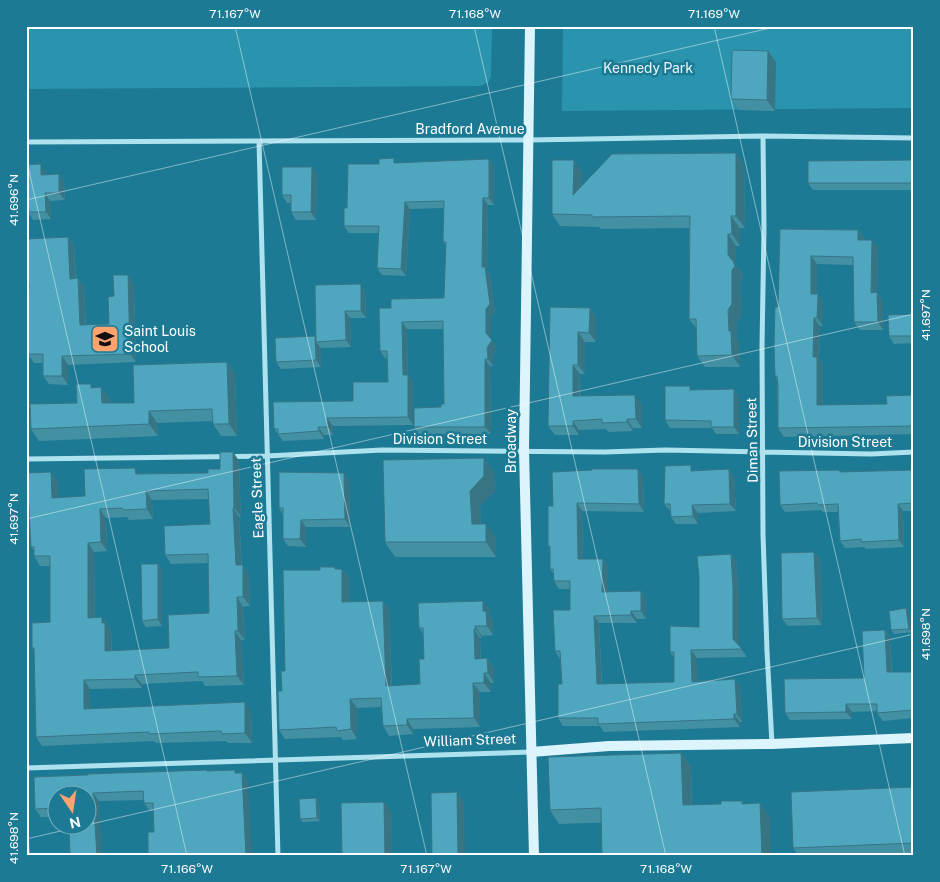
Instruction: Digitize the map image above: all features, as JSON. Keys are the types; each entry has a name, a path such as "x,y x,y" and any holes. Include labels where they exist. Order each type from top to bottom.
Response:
{"main road":[{"name":"Broadway","path":"530,26 524,450 534,856"},
{"name":"William Street","path":"531,752 609,746 772,744 914,738"}],"street":[{"name":"Bradford Avenue","path":"26,142 529,140 763,136 914,138"},
{"name":"Diman Street","path":"763,136 762,346 764,535 766,641 772,744"},
{"name":"Eagle Street","path":"259,140 278,856"},
{"name":"Division Street","path":"26,459 267,456 382,450 870,454 914,452"},
{"name":"William Street","path":"26,768 531,752"},
{"path":"26,826 27,856"}],"green space":[{"path":"26,26 492,26 491,76 488,83 480,86 26,89"},
{"name":"Kennedy Park","path":"563,26 914,26 914,108 562,111"}],"building":[{"path":"732,50 768,51 767,100 731,99"},
{"path":"736,153 736,216 731,216 732,234 728,234 728,255 735,266 732,270 732,304 728,310 732,355 697,356 696,319 689,319 690,216 592,217 592,215 552,214 552,160 574,160 573,195 612,154"},
{"path":"394,158 394,163 489,159 489,198 483,198 482,267 485,267 490,304 486,309 486,333 492,340 487,348 488,359 485,359 485,427 414,427 414,408 441,407 441,404 444,404 443,321 402,322 403,375 408,375 408,417 327,418 328,427 318,427 319,431 278,434 278,429 274,429 273,402 353,401 353,382 388,382 387,351 380,351 379,308 391,308 391,299 444,298 446,242 443,242 444,201 405,202 401,269 377,268 379,226 344,226 344,208 347,208 348,164 379,164 379,159"},
{"path":"914,160 914,183 808,183 808,161"},
{"path":"41,164 41,175 59,174 59,193 45,193 46,212 28,212 26,201 26,165"},
{"path":"282,167 312,167 311,212 291,212 291,195 282,195"},
{"path":"780,229 858,230 858,240 872,240 871,293 877,292 878,322 854,322 853,257 811,256 811,294 818,294 817,318 814,318 813,357 817,357 817,405 887,404 886,396 914,395 914,426 778,428 778,385 777,376 775,376 774,346 775,307 778,307"},
{"path":"68,237 70,279 78,278 80,325 109,324 108,297 114,296 113,275 128,275 130,354 62,356 62,376 43,376 43,354 28,354 28,305 26,305 26,289 29,289 26,239"},
{"path":"361,284 361,311 345,311 346,340 316,342 315,285"},
{"path":"550,307 590,308 589,333 578,332 578,365 573,365 573,396 635,395 636,419 627,419 627,422 602,423 602,419 573,421 573,426 548,426"},
{"path":"914,314 914,336 889,336 888,315"},
{"path":"315,336 316,360 276,362 275,338"},
{"path":"227,362 229,424 213,424 212,409 149,411 149,424 31,429 30,404 77,403 76,384 91,384 91,388 101,387 102,403 134,403 133,365"},
{"path":"665,386 690,386 690,390 734,389 734,427 711,427 711,421 665,420"},
{"path":"220,452 233,452 236,565 243,565 243,597 237,597 238,631 235,631 237,676 198,677 198,672 135,675 135,679 84,680 84,709 245,702 245,733 222,734 221,731 149,734 149,732 36,737 32,623 50,622 50,556 34,556 34,547 31,547 27,473 51,472 52,498 85,496 84,469 135,468 136,474 208,473 208,469 220,469","holes":["208,489 210,524 164,526 165,555 208,554 209,613 168,615 169,648 105,651 105,623 102,623 102,617 88,618 88,543 101,542 100,509 147,509 146,491"]},
{"path":"484,458 484,476 470,491 472,524 486,524 486,542 385,542 383,460"},
{"path":"691,465 691,471 729,469 730,504 692,505 693,516 671,517 670,504 664,504 665,466"},
{"path":"592,469 638,469 639,504 577,503 578,559 603,559 602,592 641,591 641,611 631,611 631,615 594,616 597,684 674,682 674,652 670,652 670,626 699,627 697,556 731,554 733,639 742,649 691,650 692,682 735,679 737,714 734,714 734,719 598,724 598,718 558,718 558,684 562,684 560,651 555,651 553,610 570,610 570,581 554,581 553,569 550,569 548,506 553,506 552,472"},
{"path":"840,470 840,472 914,470 914,503 898,504 899,540 861,542 861,539 840,541 838,504 780,505 779,471"},
{"path":"279,472 344,473 345,519 301,520 300,539 283,539 283,508 279,508"},
{"path":"814,552 817,618 782,619 781,553"},
{"path":"141,564 158,564 158,619 142,621"},
{"path":"320,567 342,569 342,602 383,601 386,686 420,684 419,659 424,659 423,628 419,628 418,603 483,601 483,611 486,611 487,626 475,626 475,659 487,658 488,673 484,673 484,683 473,683 474,718 407,719 407,725 383,726 381,698 350,699 351,729 337,731 336,727 279,730 278,691 282,691 281,671 285,671 283,570 320,570"},
{"path":"906,608 909,629 891,630 889,611"},
{"path":"885,630 887,672 914,672 914,710 877,713 877,704 846,704 846,712 785,713 784,679 864,678 862,631"},
{"path":"681,753 683,805 721,804 721,801 742,801 742,804 760,803 762,856 602,856 601,808 550,810 548,757"},
{"path":"207,770 235,770 235,773 242,773 246,856 148,856 148,832 154,832 153,803 144,803 143,791 98,793 98,784 48,784 48,808 35,809 34,777"},
{"path":"914,787 914,843 793,848 791,792"},
{"path":"457,792 458,856 432,856 431,793"},
{"path":"316,798 317,818 300,819 299,799"},
{"path":"384,802 385,856 342,856 341,803"},
{"path":"69,834 96,834 97,856 59,856 59,854 70,854"}],"place":[{"name":"Saint Louis School","path":"105,339"}]}
